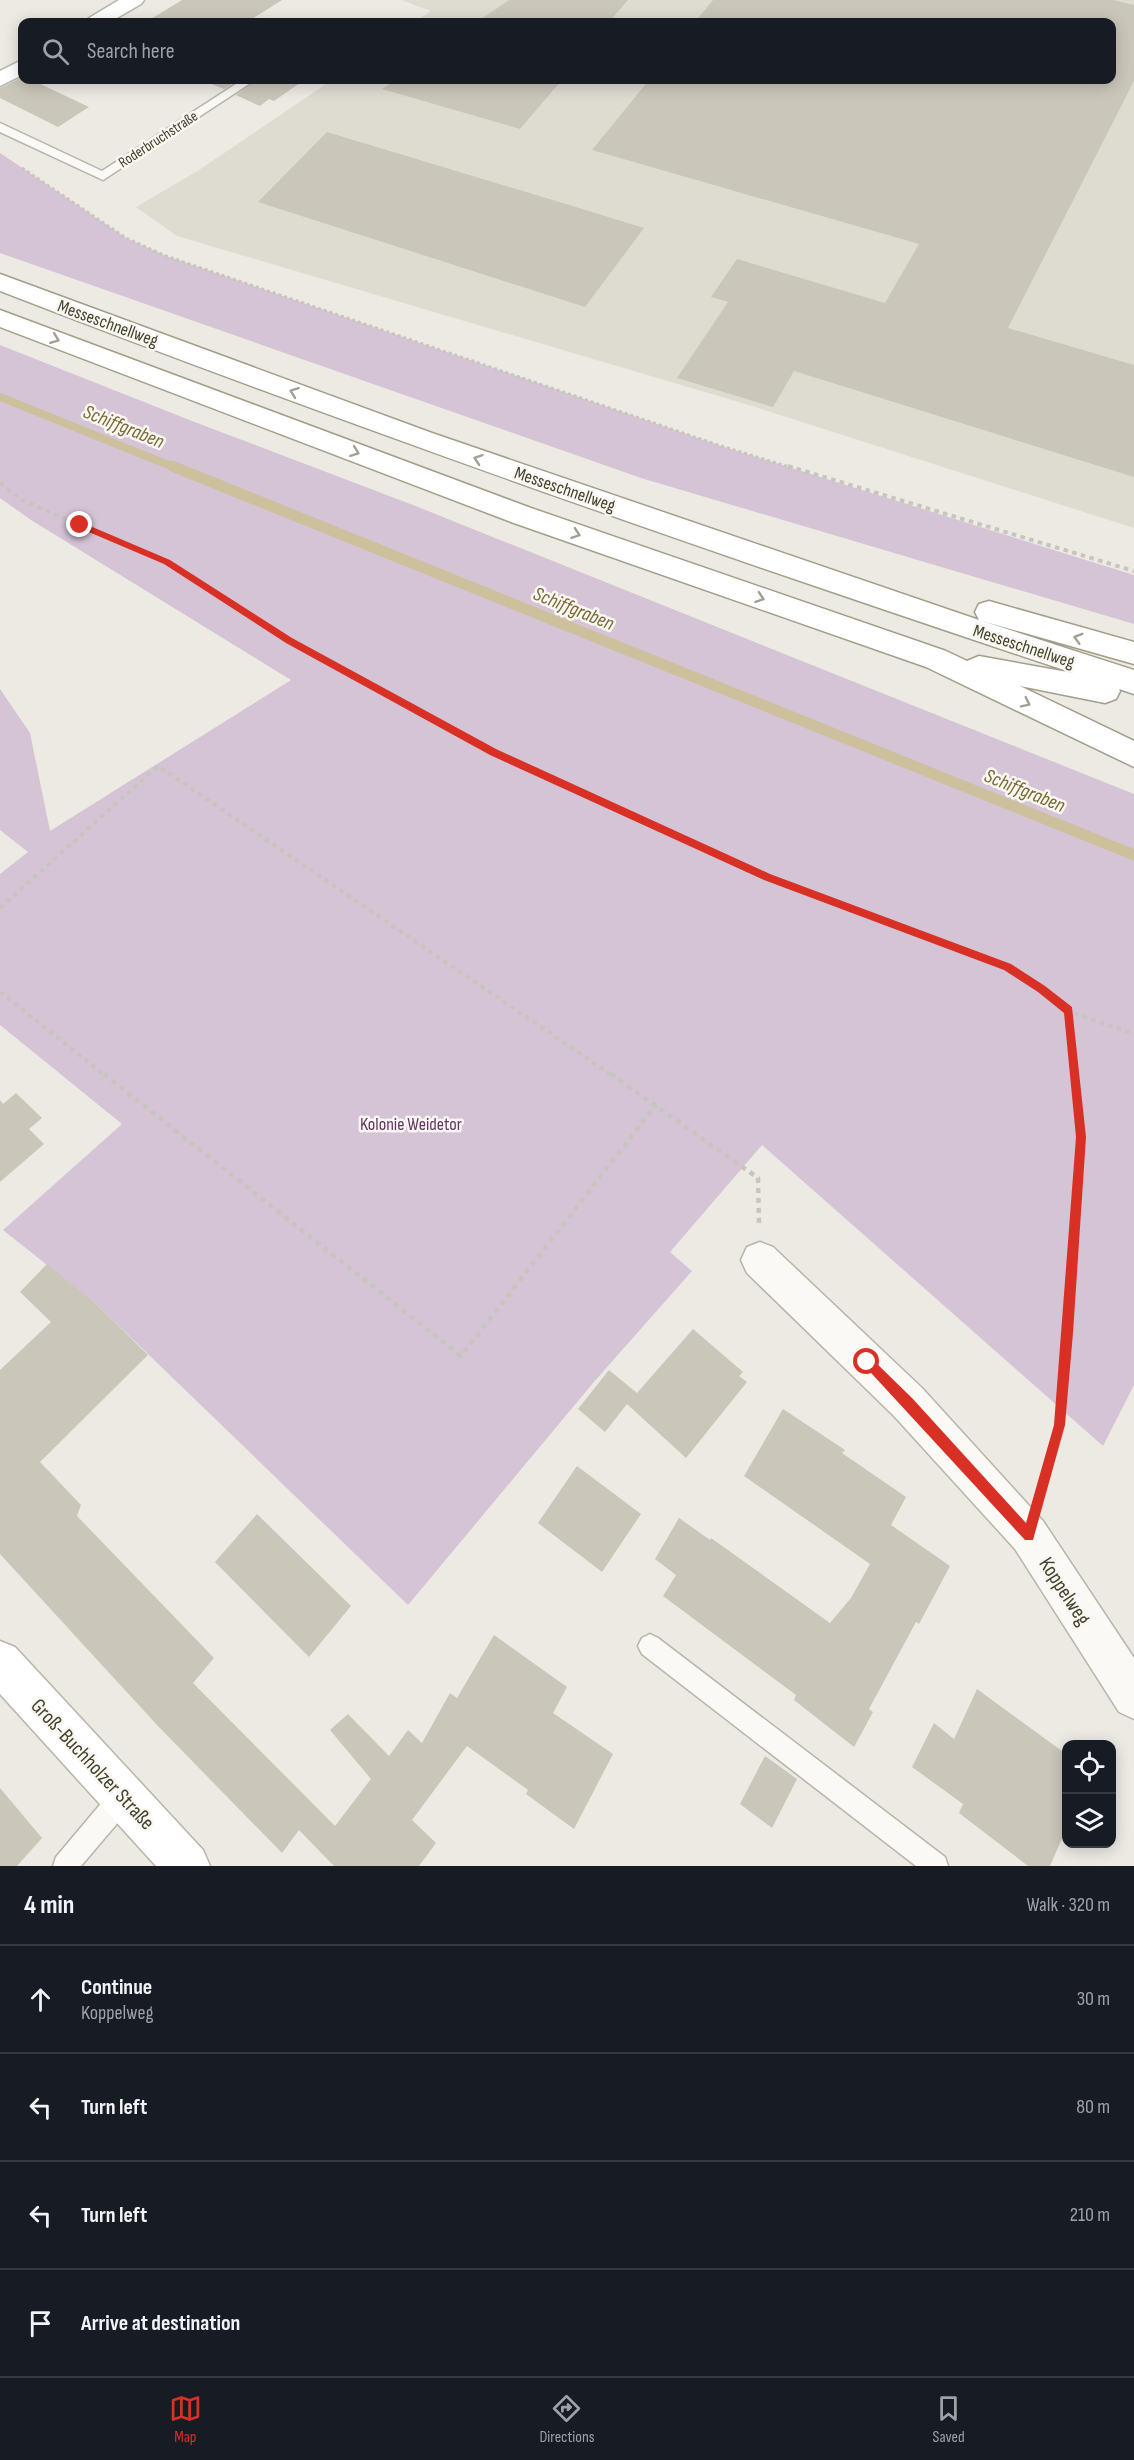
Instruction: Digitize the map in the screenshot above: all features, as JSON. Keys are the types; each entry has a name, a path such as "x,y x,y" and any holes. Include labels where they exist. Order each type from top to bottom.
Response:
{"main road":[{"path":"103,18 134,0"},
{"path":"0,80 18,69"},
{"name":"Messeschnellweg","path":"0,282 451,450 949,622 1134,682"},
{"name":"Messeschnellweg","path":"0,318 521,515 936,659"},
{"path":"612,506 1134,654"},
{"path":"936,659 1134,696"},
{"path":"936,659 1134,755"},
{"name":"Groß-Buchholzer Straße","path":"0,1662 187,1866"}],"street":[{"name":"Koppelweg","path":"760,1260 908,1402 1029,1535 1134,1697"}],"lane":[{"name":"Roderbruchstraße","path":"0,127 103,176 243,84"},
{"path":"650,1646 936,1866"},
{"path":"65,1866 123,1797"}],"path":[{"path":"19,166 126,238 166,256 721,446 1134,571"},
{"path":"0,483 22,500 167,562 289,640 493,752 767,877 1007,967 1042,989 1068,1011 1134,1034"},
{"path":"0,908 158,765 656,1105 758,1178 760,1260"},
{"path":"0,992 461,1356 656,1105"},
{"path":"1029,1535 1060,1425 1068,1321 1081,1137 1068,1011"}],"shaded area":[{"path":"401,0 1134,0 1134,528 752,406 177,236 136,207 199,170 326,84 1116,84 1116,18 421,18 431,11"}],"green space":[{"path":"0,153 126,238 166,256 721,446 1134,575 1134,624 641,478 0,253"},
{"name":"Kolonie Weidetor","path":"0,345 413,505 1134,794 1134,1385 1103,1446 762,1145 670,1252 692,1271 593,1383 408,1605 95,1303 3,1230 122,1124 0,1025 0,874 28,852 0,830 0,689 30,733 50,831 291,680 31,520 0,498"}],"building":[{"path":"182,0 282,0 254,18 153,18"},
{"path":"509,0 628,0 612,18 483,18"},
{"path":"713,0 1113,0 1134,5 1134,81 1008,328 1134,365 1134,477 794,371 773,407 677,378 728,302 711,297 737,259 885,303 919,244 592,150 646,84 1116,84 1116,18 698,18"},
{"path":"18,79 18,84 40,84 89,107 58,127 0,98 0,88"},
{"path":"212,84 232,84 224,89"},
{"path":"251,84 298,84 274,101 269,99 260,106 236,95"},
{"path":"390,84 559,84 520,129 382,89"},
{"path":"327,132 644,228 585,307 258,202"},
{"path":"16,1093 42,1118 29,1129 44,1144 0,1182 0,1100 3,1104"},
{"path":"47,1264 95,1303 148,1355 40,1462 81,1505 77,1516 214,1658 193,1683 335,1826 371,1779 330,1730 348,1714 389,1756 408,1730 422,1743 450,1693 457,1698 494,1635 567,1687 553,1713 613,1754 574,1829 526,1794 528,1790 467,1746 412,1820 436,1843 419,1866 334,1866 299,1830 282,1853 157,1725 0,1554 0,1370 51,1322 20,1292"},
{"path":"693,1329 743,1372 739,1376 747,1382 686,1458 627,1404 605,1432 578,1409 609,1370 637,1393"},
{"path":"783,1409 845,1450 842,1453 906,1497 891,1525 950,1566 919,1624 916,1622 869,1709 873,1712 854,1747 794,1700 796,1695 663,1596 676,1575 655,1559 679,1518 710,1540 711,1538 830,1623 851,1598 870,1564 744,1476"},
{"path":"577,1466 641,1514 602,1572 538,1523"},
{"path":"257,1514 351,1606 309,1657 215,1562"},
{"path":"977,1689 1062,1751 1062,1838 1050,1866 1028,1866 959,1813 963,1804 912,1767 934,1723 954,1739"},
{"path":"765,1756 797,1779 772,1828 740,1804"},
{"path":"0,1788 42,1838 17,1866 0,1866"}],"waterway":[{"name":"Schiffgraben","path":"0,397 176,468"},
{"name":"Schiffgraben","path":"172,466 1134,855"}],"route":[{"path":"80,525 167,562 289,640 493,752 767,877 1007,967 1042,989 1068,1011 1081,1137 1067,1333 1060,1425 1029,1535 908,1402 867,1362"}]}
